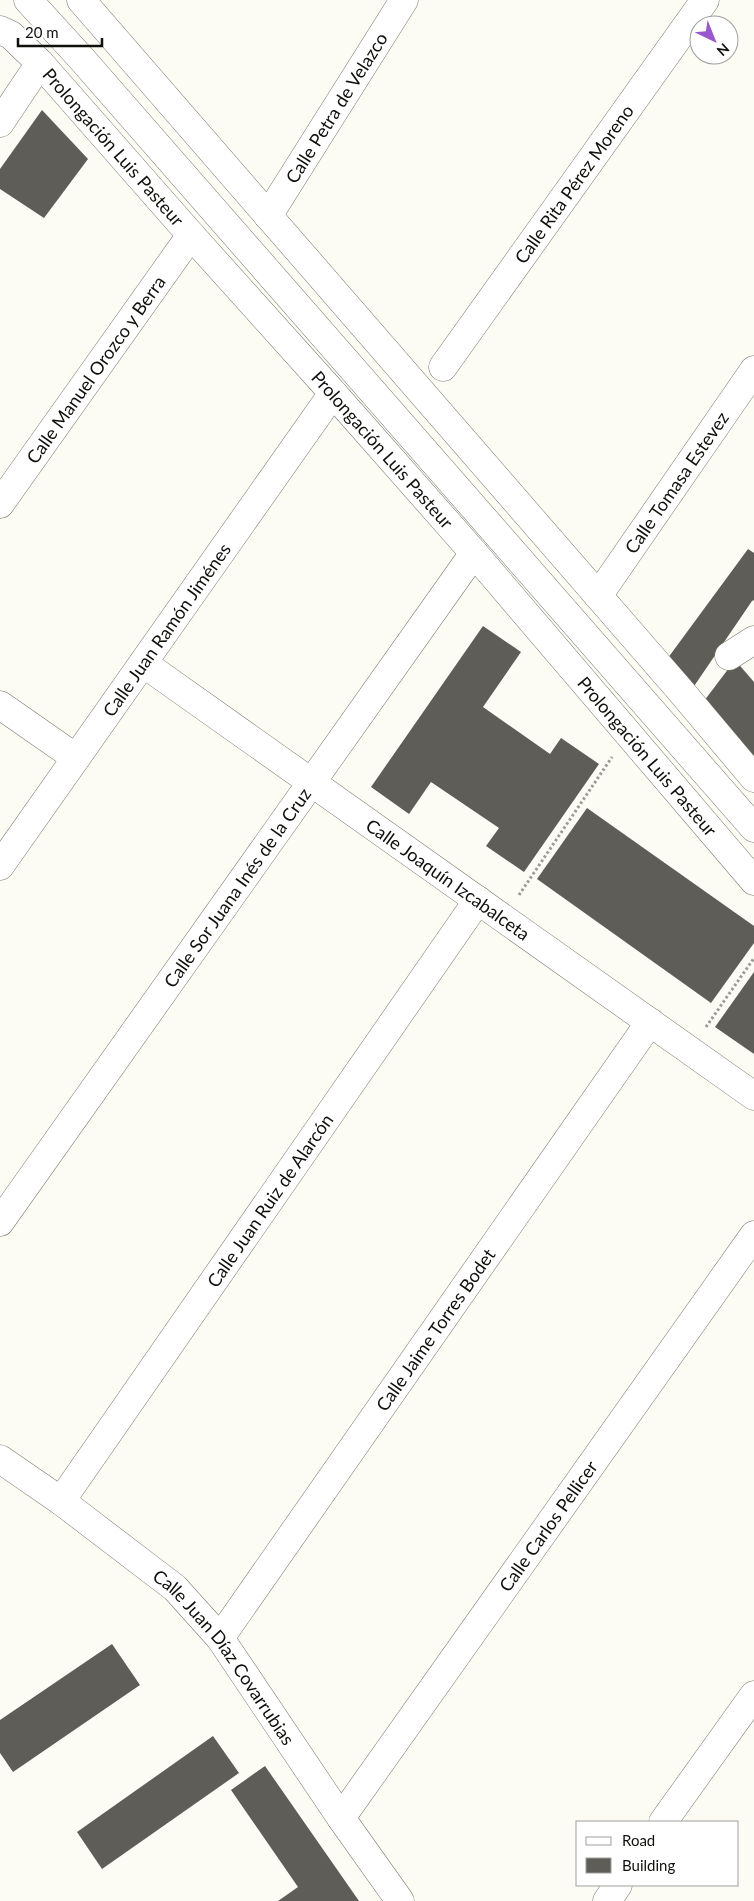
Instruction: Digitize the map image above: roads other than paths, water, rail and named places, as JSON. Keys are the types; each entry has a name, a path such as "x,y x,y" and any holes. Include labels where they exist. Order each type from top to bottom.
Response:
{"street":[{"name":"Prolongación Luis Pasteur","path":"28,0 754,828"},
{"path":"81,0 680,690 754,778"},
{"name":"Calle Petra de Velazco","path":"268,216 404,0"},
{"name":"Calle Rita Pérez Moreno","path":"443,367 698,2"},
{"name":"Prolongación Luis Pasteur","path":"0,30 11,35 40,63 333,393 474,553 754,881"},
{"path":"0,123 40,63"},
{"name":"Calle Manuel Orozco y Berra","path":"0,504 191,235"},
{"name":"Calle Tomasa Estevez","path":"598,596 754,370"},
{"name":"Calle Juan Ramón Jiménes","path":"0,866 333,393"},
{"name":"Calle Sor Juana Inés de la Cruz","path":"0,1222 474,553"},
{"path":"729,656 754,640"},
{"name":"Calle Joaquín Izcabalceta","path":"143,663 754,1096"},
{"path":"0,705 76,758"},
{"name":"Calle Juan Ruiz de Alarcón","path":"61,1501 478,900"},
{"name":"Calle Jaime Torres Bodet","path":"220,1638 650,1022"},
{"name":"Calle Carlos Pellicer","path":"341,1818 754,1235"},
{"name":"Calle Juan Díaz Covarrubias","path":"0,1459 61,1501 175,1588 220,1638 341,1818 400,1901"},
{"path":"664,1821 754,1695"},
{"path":"607,1901 617,1886"}]}
